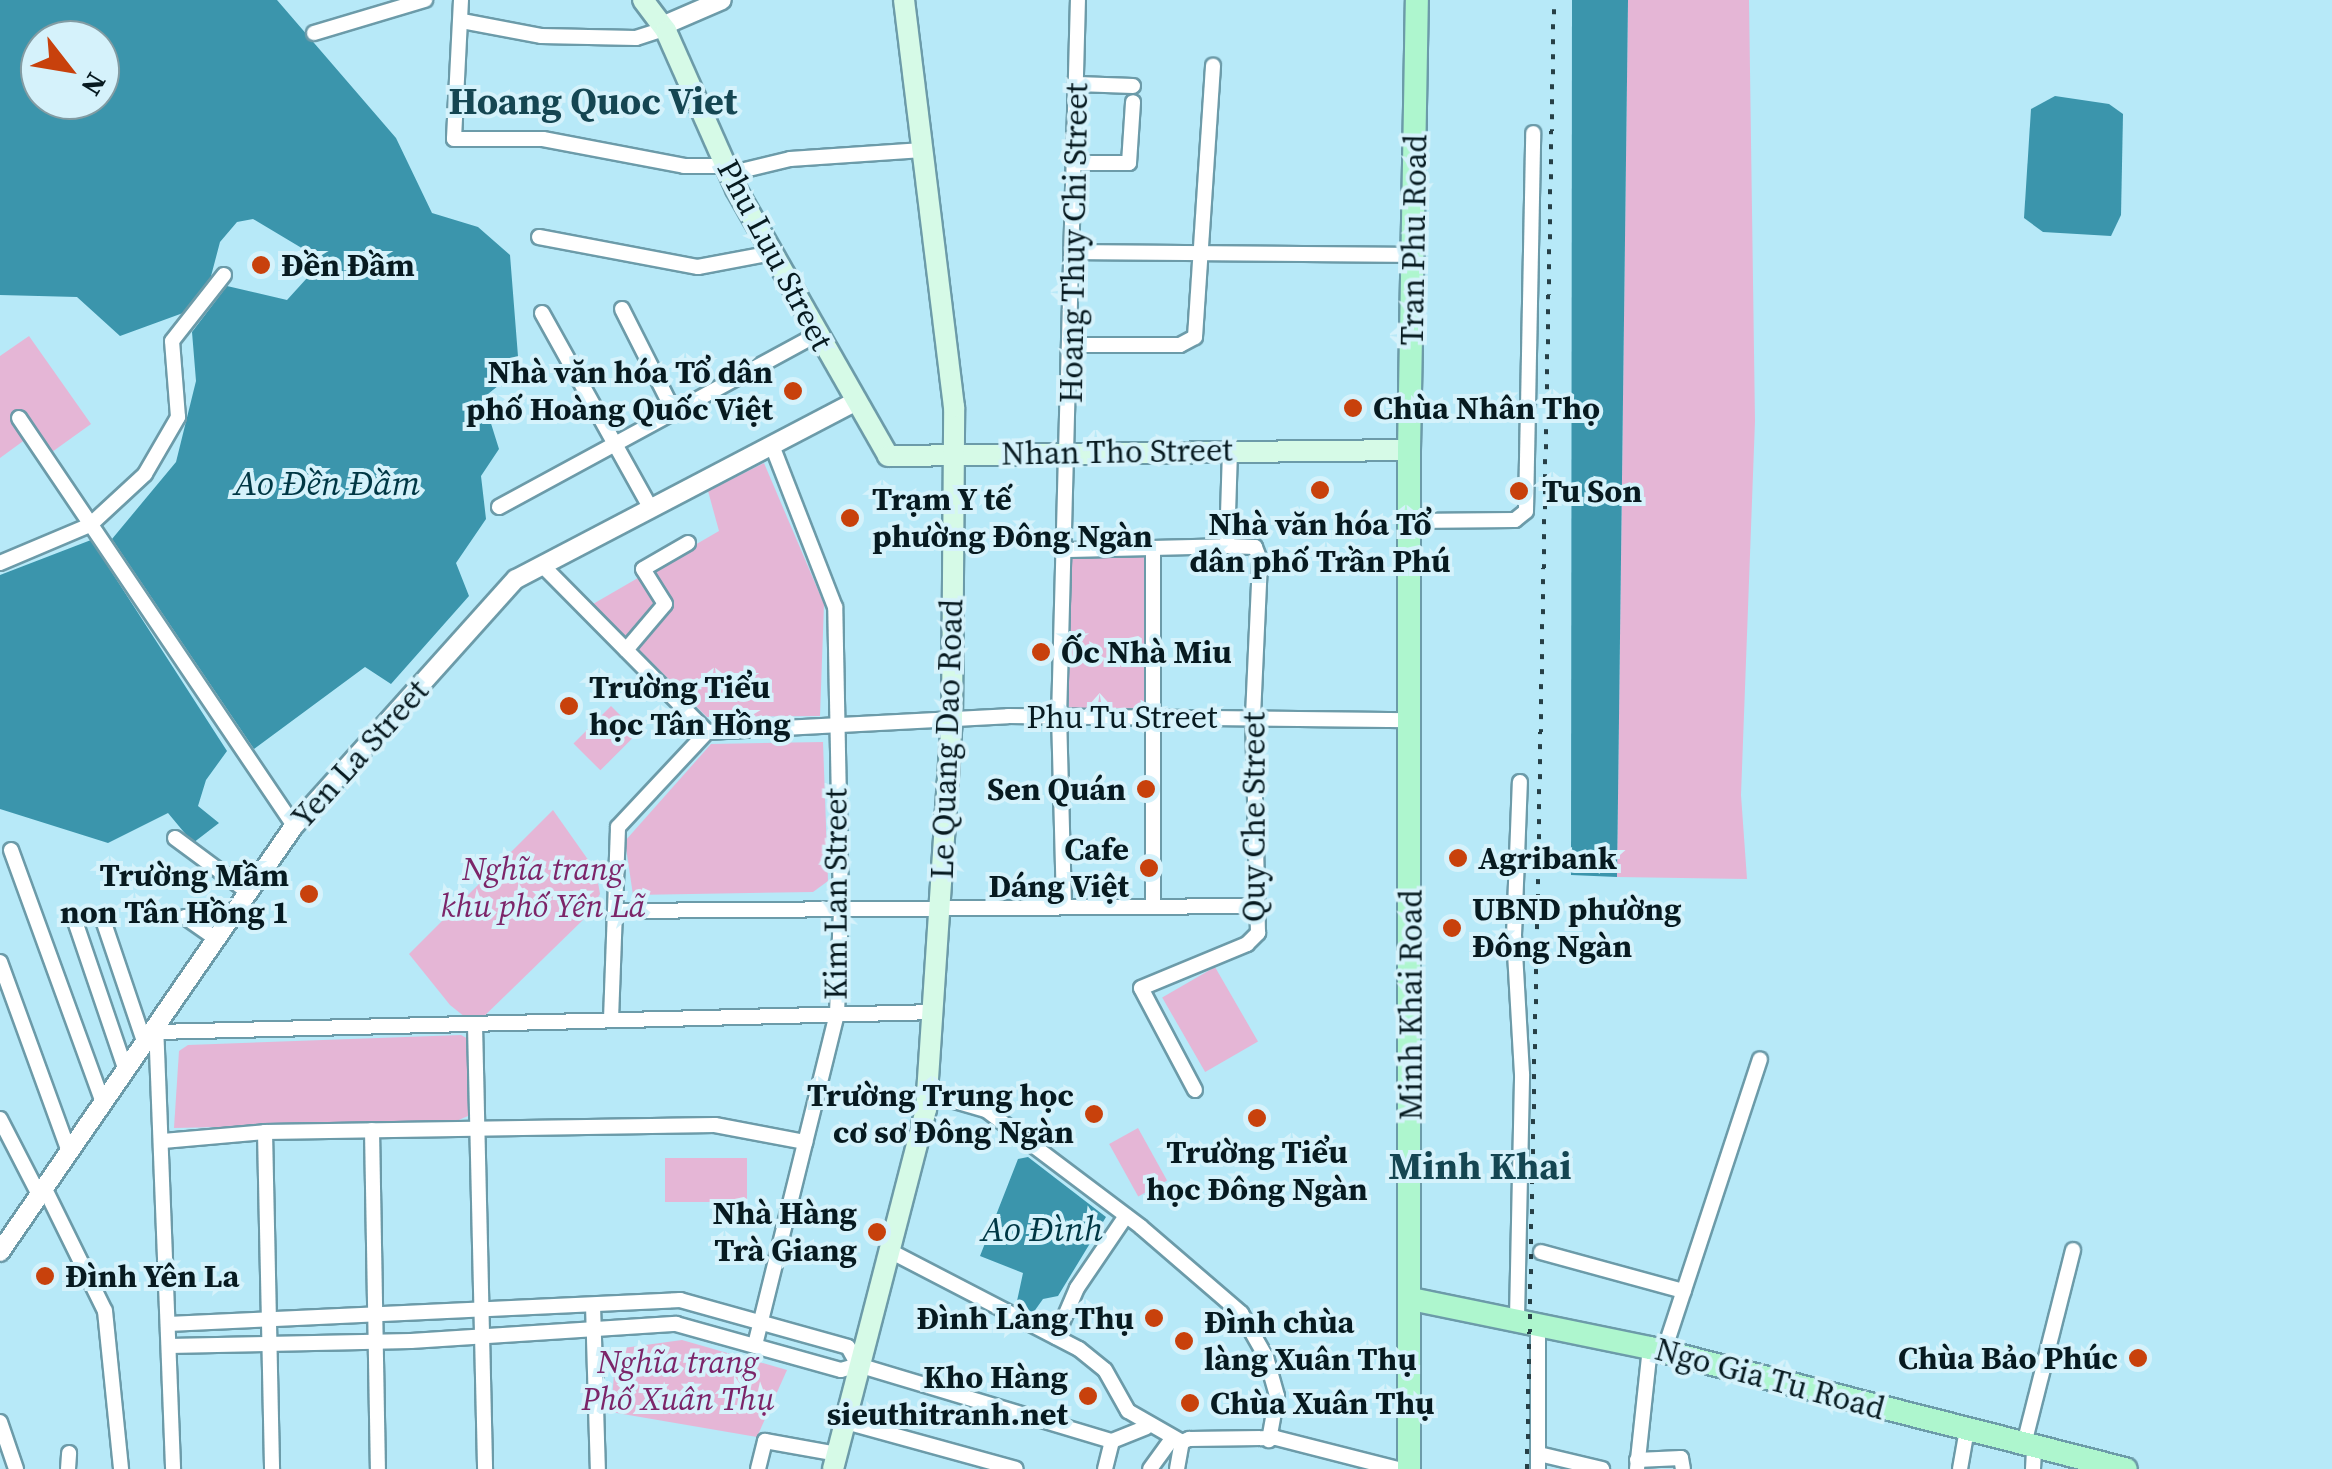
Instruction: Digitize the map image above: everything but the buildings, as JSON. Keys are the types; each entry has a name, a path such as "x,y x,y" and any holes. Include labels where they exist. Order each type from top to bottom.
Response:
{"main road":[{"name":"Phu Luu Street","path":"643,0 663,27 726,170 853,403"},
{"name":"Le Quang Dao Road","path":"835,1461 927,1092 952,721 956,452 904,0"},
{"name":"Tran Phu Road","path":"1411,720 1410,450 1417,0"},
{"name":"Nhan Tho Street","path":"853,403 888,456 956,452 1070,459 1230,450 1410,450"},
{"name":"Minh Khai Road","path":"1409,1469 1411,720"},
{"name":"Ngo Gia Tu Road","path":"1411,1299 1528,1320 1657,1350 1967,1430 2030,1453 2126,1469"}],"street":[{"path":"314,33 425,0"},
{"path":"461,0 454,139 542,139 684,166 726,170 790,158 922,150"},
{"name":"Hoang Thuy Chi Street","path":"1064,905 1059,719 1070,459 1078,0"},
{"path":"462,21 541,36 636,38 719,1"},
{"path":"1072,345 1192,341 1199,326 1213,66"},
{"path":"1077,84 1133,86"},
{"path":"1075,162 1129,164 1133,102"},
{"path":"1410,521 1515,520 1526,511 1533,132"},
{"path":"539,237 698,267 772,252"},
{"path":"1074,252 1414,256"},
{"path":"0,563 90,524 118,503 168,442 178,416 172,341 224,276"},
{"path":"622,308 674,412"},
{"path":"542,312 652,508"},
{"path":"498,507 818,334"},
{"name":"Yen La Street","path":"0,1252 68,1148 294,826 516,579 853,403"},
{"path":"19,418 294,826"},
{"name":"Kim Lan Street","path":"755,1345 837,1014 841,908 832,729 834,606 772,444"},
{"path":"1066,550 1227,546 1230,450"},
{"path":"626,650 665,604 643,569 688,543"},
{"name":"Quy Che Street","path":"1195,1090 1141,988 1247,944 1258,932 1253,716 1260,550 1227,546"},
{"path":"1153,550 1153,904"},
{"path":"543,566 707,732"},
{"name":"Phu Tu Street","path":"832,729 1059,719 1253,716 1411,720"},
{"path":"612,1019 618,827 707,732 832,729"},
{"path":"1520,782 1514,935 1528,1320 1538,1461 1602,1469"},
{"path":"175,838 248,892"},
{"path":"10,850 102,1100"},
{"path":"615,911 1256,906"},
{"path":"184,917 216,939"},
{"path":"103,920 152,1032 162,1140 173,1469"},
{"path":"76,924 124,1068"},
{"path":"0,962 68,1148"},
{"path":"152,1032 934,1012"},
{"path":"476,1025 485,1469"},
{"path":"1683,1469 1680,1458 1637,1464 1657,1350 1684,1291 1760,1058"},
{"path":"927,1092 986,1110 1218,1291 1255,1332 1277,1396 1269,1440"},
{"path":"0,1118 105,1311 122,1469"},
{"path":"162,1140 265,1132 715,1124 805,1142"},
{"path":"372,1130 378,1469"},
{"path":"265,1132 272,1469"},
{"path":"1056,1337 1077,1288 1126,1216"},
{"path":"888,1250 1056,1337 1105,1370 1128,1411 1146,1428 1176,1441 1269,1440 1333,1462 1398,1469"},
{"path":"2030,1453 2073,1250"},
{"path":"1542,1252 1684,1291"},
{"path":"168,1324 694,1301 848,1347 858,1364"},
{"path":"594,1305 598,1469"},
{"path":"168,1346 376,1342 676,1324 841,1370 858,1364 1112,1441 1146,1428"},
{"path":"842,1421 1016,1469"},
{"path":"0,1422 16,1469"},
{"path":"1960,1469 1967,1430"},
{"path":"758,1469 765,1440 835,1461"},
{"path":"1105,1469 1112,1441"},
{"path":"1150,1469 1176,1441"},
{"path":"1176,1441 1177,1469"}],"green space":[{"path":"1628,0 1749,0 1755,421 1741,795 1747,879 1617,877"},
{"path":"29,336 91,424 52,452 37,431 0,458 0,356"},
{"path":"764,463 824,604 820,716 707,717 593,604 719,531 708,491"},
{"path":"1071,555 1150,556 1147,717 1068,716"},
{"path":"611,706 638,733 600,770 574,743"},
{"path":"823,742 828,881 813,892 633,895 625,841 711,744"},
{"name":"Nghĩa trang khu phố Yên Lã","path":"553,810 596,871 600,894 587,916 475,1025 450,1005 409,954"},
{"path":"1215,967 1258,1041 1205,1072 1162,998"},
{"path":"461,1035 470,1040 468,1116 454,1122 174,1128 179,1051 188,1045"},
{"path":"1138,1128 1167,1180 1138,1196 1109,1144"},
{"path":"665,1158 747,1158 747,1202 665,1202"},
{"name":"Nghĩa trang Phố Xuân Thụ","path":"682,1340 787,1370 757,1437 611,1412 616,1349"}],"water":[{"name":"Ao Đền Đầm","path":"0,0 277,0 396,138 432,213 478,227 510,255 519,369 483,398 499,449 481,476 486,519 456,563 469,596 391,684 365,667 254,749 112,539 176,462 196,381 192,332 227,286 287,300 307,278 310,253 253,219 237,222 220,242 210,280 183,313 120,336 77,297 0,295"},
{"path":"1572,0 1628,0 1617,877 1571,875"},
{"path":"2055,96 2109,104 2123,114 2121,215 2111,236 2043,232 2024,218 2031,109"},
{"path":"91,540 227,751 206,780 198,806 219,823 193,843 168,813 108,843 0,809 0,575"},
{"name":"Ao Đình","path":"1028,1157 1106,1217 1058,1296 1043,1299 1033,1313 1017,1301 1023,1273 980,1256 1018,1159"}],"railway":[{"path":"1527,1469 1554,0"}],"place":[{"name":"Đền Đầm","path":"261,265"},
{"name":"Nhà văn hóa Tổ dân phố Hoàng Quốc Việt","path":"793,391"},
{"name":"Chùa Nhân Thọ","path":"1353,408"},
{"name":"Nhà văn hóa Tổ dân phố Trần Phú","path":"1320,490"},
{"name":"Tu Son","path":"1519,491"},
{"name":"Trạm Y tế phường Đông Ngàn","path":"850,518"},
{"name":"Ốc Nhà Miu","path":"1041,652"},
{"name":"Trường Tiểu học Tân Hồng","path":"569,706"},
{"name":"Sen Quán","path":"1146,789"},
{"name":"Agribank","path":"1458,858"},
{"name":"Cafe Dáng Việt","path":"1149,868"},
{"name":"Trường Mầm non Tân Hồng 1","path":"309,894"},
{"name":"UBND phường Đông Ngàn","path":"1452,928"},
{"name":"Trường Trung học cơ sơ Đông Ngàn","path":"1094,1114"},
{"name":"Trường Tiểu học Đông Ngàn","path":"1257,1118"},
{"name":"Nhà Hàng Trà Giang","path":"877,1232"},
{"name":"Đình Yên La","path":"45,1276"},
{"name":"Đình Làng Thụ","path":"1154,1318"},
{"name":"Đình chùa làng Xuân Thụ","path":"1184,1341"},
{"name":"Chùa Bảo Phúc","path":"2138,1358"},
{"name":"Kho Hàng sieuthitranh.net","path":"1088,1396"},
{"name":"Chùa Xuân Thụ","path":"1190,1403"}],"district":[{"name":"Hoang Quoc Viet","path":"593,102"},
{"name":"Minh Khai","path":"1480,1167"}]}
